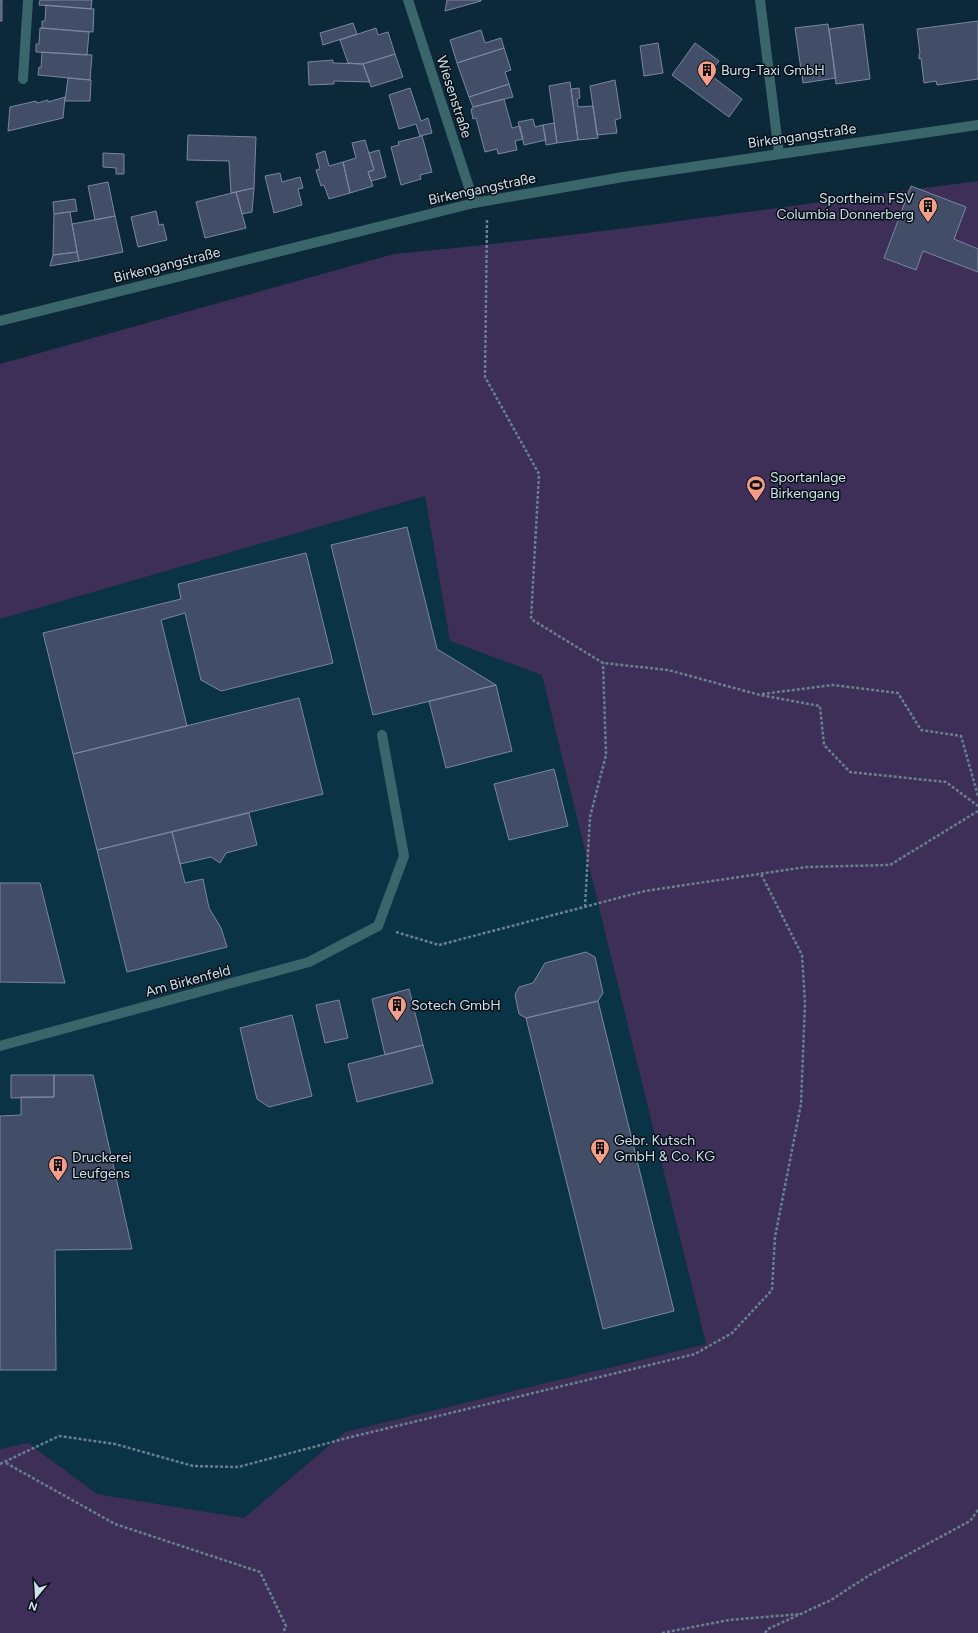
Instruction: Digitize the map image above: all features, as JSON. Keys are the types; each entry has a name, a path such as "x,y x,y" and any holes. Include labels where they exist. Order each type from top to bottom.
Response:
{"street":[{"path":"23,79 28,0"},
{"name":"Wiesenstraße","path":"408,0 474,202"},
{"path":"760,0 779,154"},
{"name":"Birkengangstraße","path":"0,321 474,202 623,176 978,125"},
{"path":"378,926 404,856 382,735"},
{"name":"Am Birkenfeld","path":"0,1046 309,962 378,926"}],"path":[{"path":"488,200 485,376 539,474 531,620 602,663 668,670 760,695 820,706 824,746 850,772 946,782 978,806"},
{"path":"585,907 590,817 606,755 602,663"},
{"path":"760,695 833,685 898,693 921,730 961,736 978,796"},
{"path":"378,926 439,945 645,891 806,867 890,865 978,811"},
{"path":"0,1464 59,1436 115,1444 193,1466 238,1467 351,1437 695,1354 732,1333 772,1290 775,1237 801,1104 805,1003 802,955 761,874"},
{"path":"6,1462 115,1524 260,1572 286,1626 283,1633"},
{"path":"765,1633 768,1629 831,1600 868,1576 970,1521 978,1510"},
{"path":"662,1633 729,1620 803,1614"}],"shaded area":[{"path":"978,181 978,1633 0,1633 0,1449 28,1443 97,1494 244,1518 345,1432 706,1344 542,675 450,641 425,496 0,619 0,364 394,254 613,230"},
{"path":"425,496 450,641 542,674 706,1344 345,1432 244,1518 97,1494 28,1443 0,1449 0,619"}],"building":[{"path":"0,0 2,0 2,21 0,21"},
{"path":"40,0 92,0 91,9 39,5"},
{"path":"447,0 481,0 481,1 445,11"},
{"path":"46,5 94,9 93,32 42,28 42,21 45,21"},
{"path":"978,21 978,79 937,85 936,81 924,83 921,58 919,59 920,54 917,29"},
{"path":"353,23 357,34 323,45 320,33"},
{"path":"828,24 836,78 803,83 795,28"},
{"path":"863,24 870,79 836,84 829,29"},
{"path":"40,28 89,32 87,55 36,52 36,44 39,44"},
{"path":"376,28 378,35 388,32 395,54 363,64 348,63 340,40"},
{"path":"481,30 485,43 501,38 504,48 457,63 450,40"},
{"path":"658,43 663,73 644,76 640,46"},
{"name":"Burg-Taxi GmbH","path":"695,43 719,61 709,74 742,99 729,117 672,75"},
{"path":"504,48 511,70 505,72 509,84 469,97 457,63"},
{"path":"42,52 92,55 90,80 38,75 39,67 41,68"},
{"path":"395,54 403,77 371,87 363,64"},
{"path":"333,60 333,63 363,64 370,82 334,81 334,84 309,85 308,62"},
{"path":"68,78 91,80 90,101 65,101"},
{"path":"615,80 621,118 615,120 617,133 597,135 590,86"},
{"path":"570,82 578,140 557,143 549,86"},
{"path":"509,84 513,97 473,107 469,97"},
{"path":"410,88 421,121 428,118 432,133 420,136 416,124 399,129 389,95"},
{"path":"579,88 580,98 577,99 578,107 593,106 598,138 578,140 571,89"},
{"path":"65,97 63,118 8,131 10,107 36,101 37,103 48,100 48,102"},
{"path":"504,99 512,128 520,126 523,139 515,141 517,150 498,154 497,149 485,152 476,118 473,119 471,109 473,109 473,107"},
{"path":"533,119 535,127 543,125 546,140 524,145 518,122"},
{"path":"554,123 557,143 546,145 543,125"},
{"path":"188,135 256,137 254,188 231,193 229,161 187,160"},
{"path":"422,136 432,172 420,175 421,179 401,185 391,147 399,145 398,142"},
{"path":"365,140 374,170 368,172 373,186 350,193 343,162 356,158 352,143"},
{"path":"379,150 386,177 371,181 368,172 374,170 369,153"},
{"path":"325,151 329,166 343,162 350,193 329,199 324,185 321,186 316,170 320,169 316,154"},
{"path":"103,153 124,154 124,174 116,174 116,168 103,167"},
{"path":"280,173 282,182 300,177 303,188 298,189 302,205 274,213 265,176"},
{"path":"108,182 115,216 95,220 88,186"},
{"name":"Sportheim FSV Columbia Donnerberg","path":"911,186 966,207 954,239 978,249 978,272 923,251 916,270 884,258"},
{"path":"254,188 252,212 242,214 236,192"},
{"path":"236,192 246,228 205,238 196,202"},
{"path":"75,199 77,211 54,214 53,202"},
{"path":"156,211 159,225 163,224 167,240 138,247 131,217"},
{"path":"70,212 77,252 53,255 54,214"},
{"path":"115,216 123,252 79,261 72,224"},
{"path":"77,252 79,261 50,266 53,255"},
{"path":"407,527 437,649 496,685 373,715 331,545"},
{"path":"306,553 333,663 221,691 201,680 185,613 161,620 187,726 73,754 43,633 181,599 178,584"},
{"path":"496,685 512,751 446,768 429,701"},
{"path":"299,698 323,794 97,850 73,754"},
{"path":"554,769 568,826 509,840 494,784"},
{"path":"249,813 257,845 226,853 220,863 211,857 180,864 172,832"},
{"path":"172,832 185,883 203,879 209,908 221,928 227,947 127,972 97,850"},
{"path":"0,883 40,883 65,983 0,982"},
{"path":"586,952 595,957 603,993 598,1001 526,1018 519,1014 515,995 519,987 533,983 545,963"},
{"name":"Sotech GmbH","path":"409,989 423,1045 385,1055 372,999"},
{"path":"339,1000 348,1038 325,1043 316,1005"},
{"name":"Gebr. Kutsch GmbH & Co. KG","path":"598,1001 674,1311 603,1329 526,1018"},
{"path":"292,1015 312,1096 269,1107 257,1099 240,1028"},
{"path":"423,1045 433,1083 357,1102 348,1064"},
{"path":"11,1075 54,1075 54,1097 11,1098"},
{"name":"Druckerei Leufgens","path":"54,1075 93,1075 132,1249 55,1250 56,1370 0,1370 0,1116 21,1115 21,1097 54,1097"}],"place":[{"name":"Burg-Taxi GmbH","path":"707,87"},
{"name":"Sportheim FSV Columbia Donnerberg","path":"928,223"},
{"name":"Sportanlage Birkengang","path":"756,502"},
{"name":"Sotech GmbH","path":"397,1022"},
{"name":"Gebr. Kutsch GmbH & Co. KG","path":"600,1165"},
{"name":"Druckerei Leufgens","path":"58,1182"}]}
